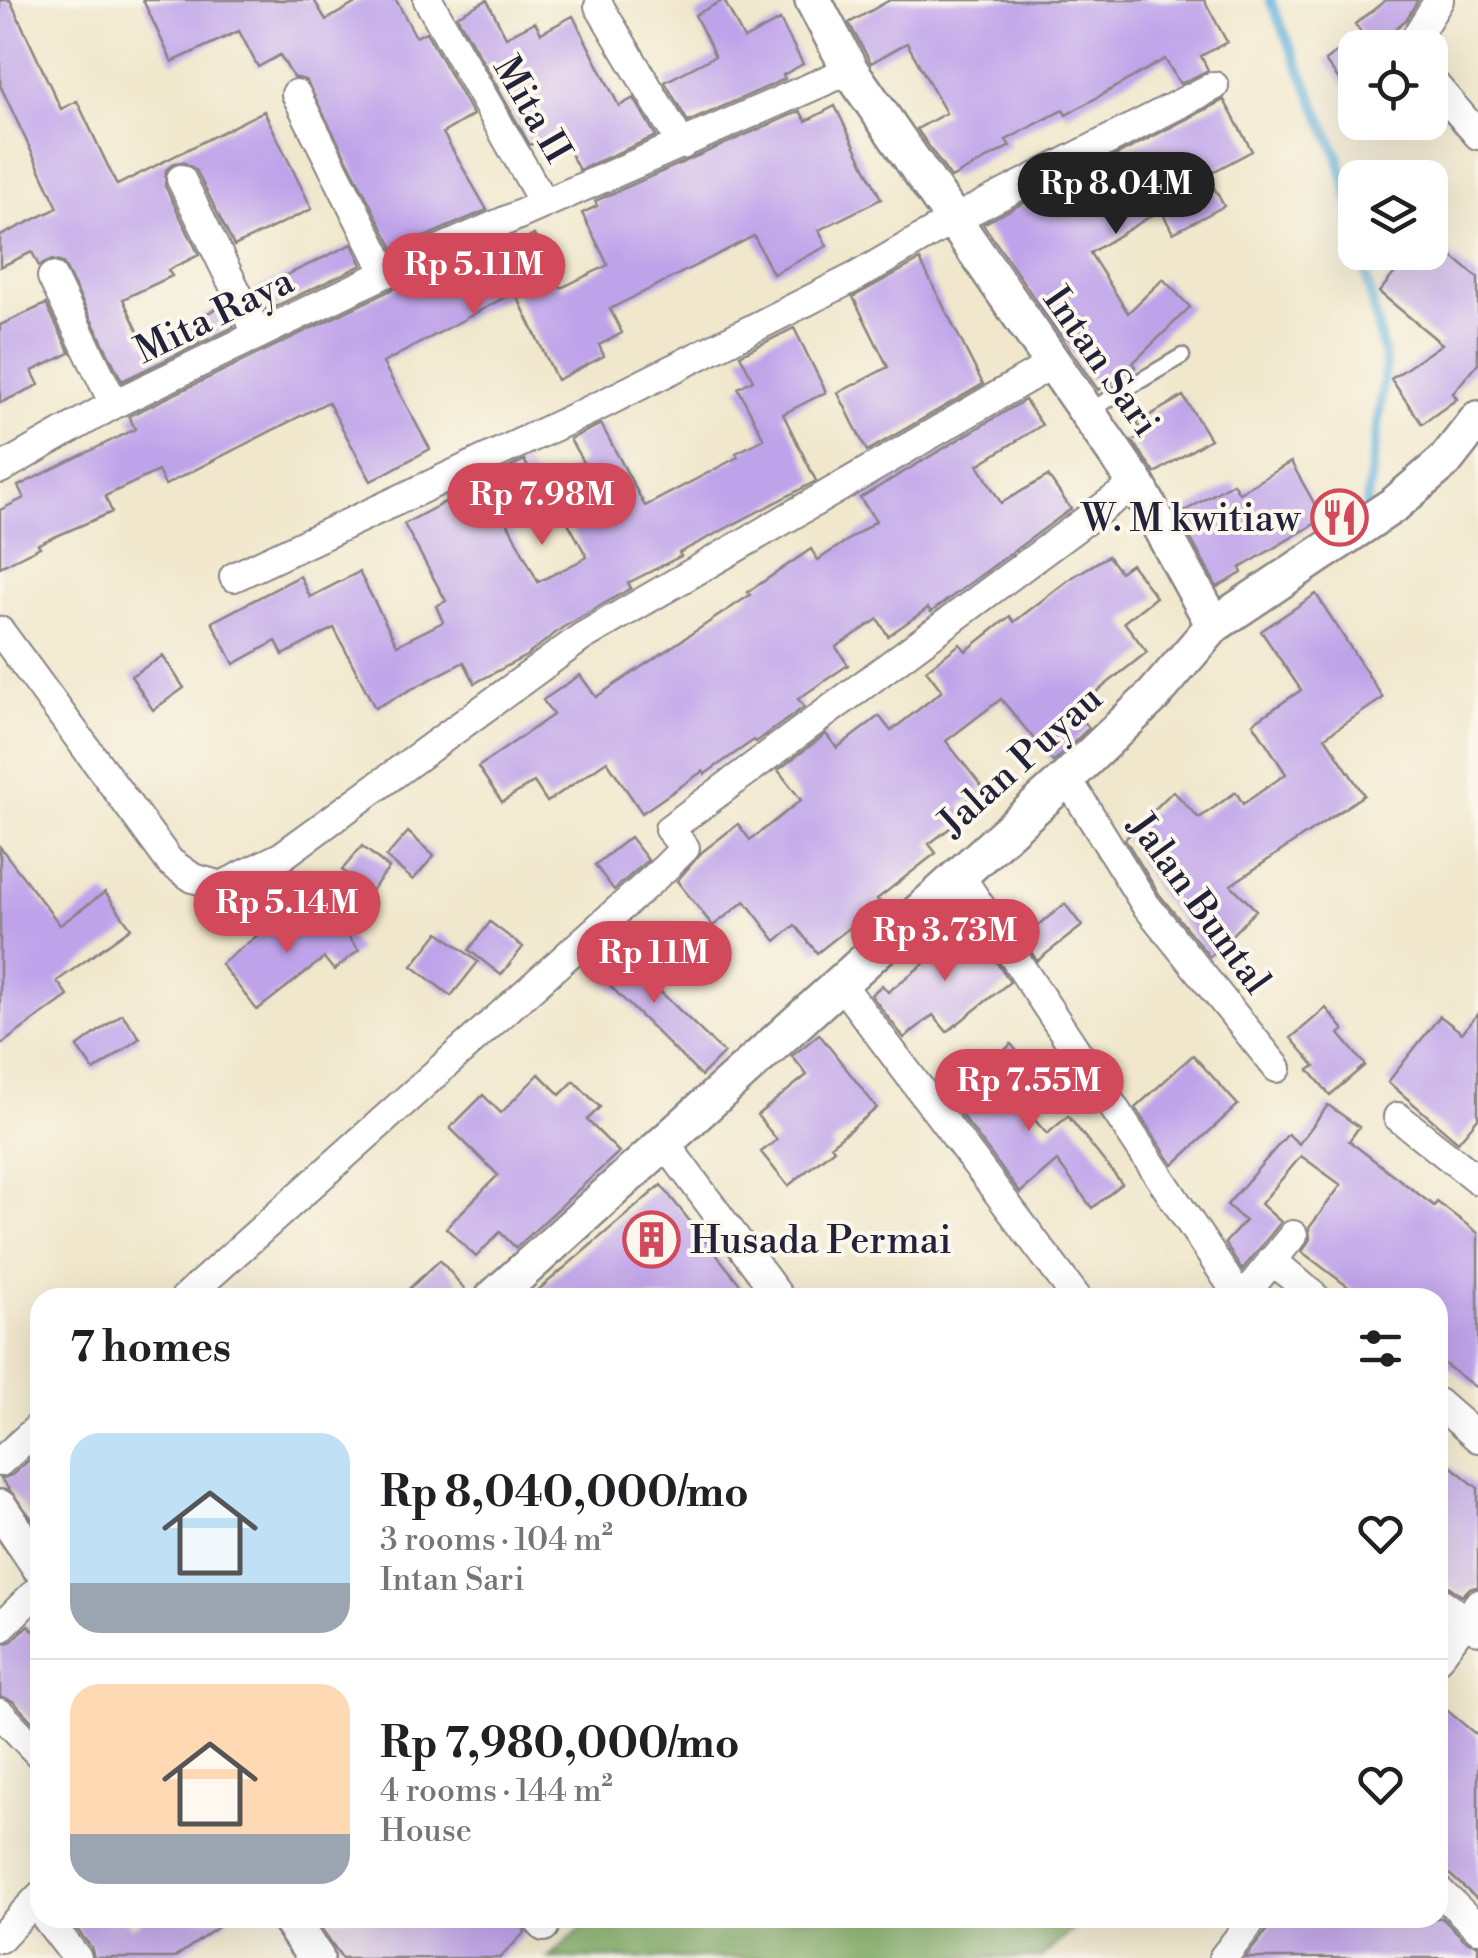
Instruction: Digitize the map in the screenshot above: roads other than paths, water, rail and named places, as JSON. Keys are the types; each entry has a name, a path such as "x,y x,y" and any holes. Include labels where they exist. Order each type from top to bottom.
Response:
{"street":[{"name":"Mita II","path":"428,0 543,202"},
{"name":"Intan Sari","path":"813,0 850,70 1136,483 1214,625"},
{"path":"1420,30 1439,0"},
{"path":"599,6 682,144"},
{"name":"Mita Raya","path":"0,468 114,404 386,274 850,70"},
{"path":"234,577 605,403 857,276 951,220 1214,86"},
{"path":"296,94 386,274"},
{"path":"1448,100 1478,135"},
{"path":"182,179 258,335"},
{"path":"52,276 114,404"},
{"path":"0,630 170,862 193,878 220,886 282,856 582,638 1052,364"},
{"name":"Jalan Puyau","path":"504,1288 1067,778 1154,695 1214,625 1394,504 1445,461 1478,420"},
{"path":"195,1288 665,868 685,848 669,829 1136,483"},
{"name":"Jalan Buntal","path":"1067,778 1145,904 1277,1068"},
{"path":"959,874 1234,1288"},
{"path":"840,984 1069,1288"},
{"path":"1398,1117 1478,1180"},
{"path":"664,1142 773,1288"},
{"path":"1249,1288 1293,1235"},
{"path":"1272,1260 1304,1288"},
{"path":"1448,1412 1478,1438"},
{"path":"0,1462 30,1435"},
{"path":"0,1508 30,1552"},
{"path":"0,1628 30,1598"},
{"path":"1448,1605 1474,1618 1448,1647"},
{"path":"0,1713 30,1744"},
{"path":"1448,1900 1478,1928"},
{"path":"0,1938 30,1914"},
{"path":"56,1928 77,1958"},
{"path":"295,1928 316,1958"},
{"path":"1224,1958 1246,1928"}],"lane":[{"path":"1086,412 1182,356"}],"waterway":[{"path":"1270,0 1339,160"},
{"path":"1365,270 1386,365 1366,509"}],"place":[{"name":"W. M kwitiaw","path":"1339,518"},
{"name":"Husada Permai","path":"651,1240"}]}
